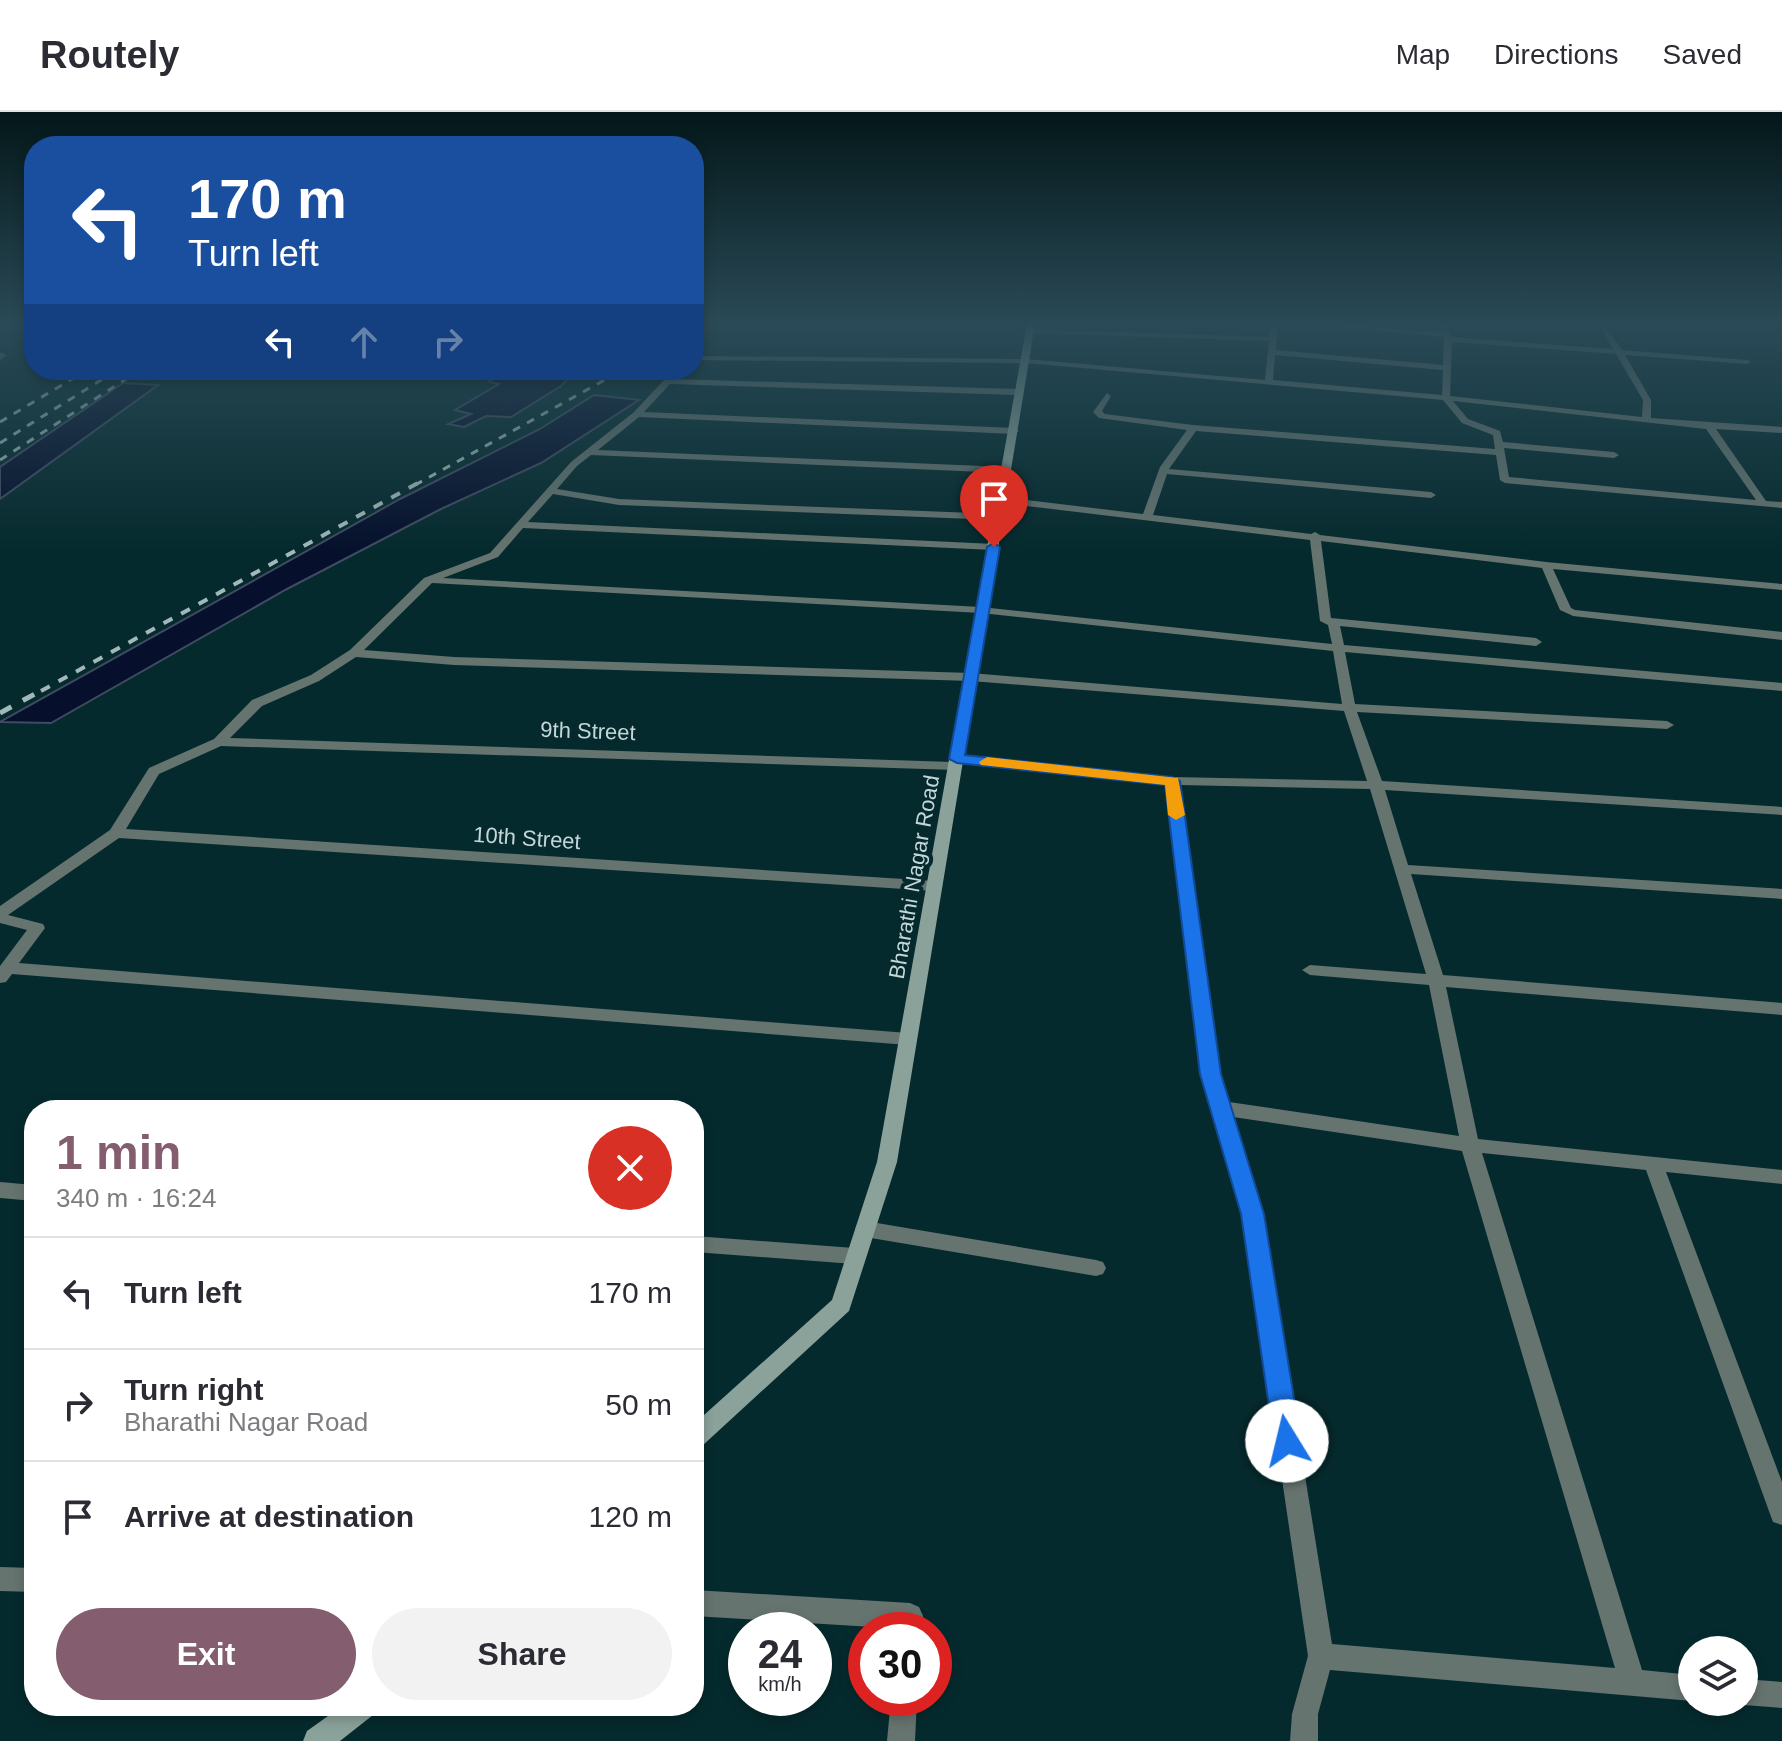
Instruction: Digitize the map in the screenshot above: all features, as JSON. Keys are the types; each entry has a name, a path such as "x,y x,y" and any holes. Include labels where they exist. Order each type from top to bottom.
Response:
{"main road":[{"name":"Bharathi Nagar Road","path":"704,1430 841,1305 854,1256 887,1162 1019,400"},
{"path":"317,1741 351,1716"}],"street":[{"path":"0,916 116,833 154,771 219,742 257,703 315,678 354,653 428,580 494,555 589,452 637,414 649,400"},
{"path":"1104,400 1097,412 1102,416 1193,428 1614,455"},
{"path":"1448,400 1465,421 1497,433 1505,480 1782,505"},
{"path":"1464,400 1709,426 1782,430"},
{"path":"1646,420 1647,400"},
{"path":"637,414 1014,431"},
{"path":"1709,426 1763,503"},
{"path":"1146,519 1164,471 1193,428"},
{"path":"589,452 1007,470"},
{"path":"1164,471 1431,495"},
{"path":"552,491 619,502 999,517"},
{"path":"1002,500 1546,565 1782,587"},
{"path":"521,525 994,547"},
{"path":"1315,535 1323,617 1334,623 1536,642"},
{"path":"1546,565 1566,610 1573,613 1782,636"},
{"path":"428,580 981,610 1339,648 1782,687"},
{"path":"1334,623 1349,708 1436,980 1470,1145 1633,1683"},
{"path":"354,653 454,661 971,677 1349,708 1667,725"},
{"name":"9th Street","path":"219,742 956,762 1172,781 1376,785 1782,811"},
{"path":"1172,781 1211,1074 1253,1214 1321,1656 1305,1714 1304,1741"},
{"name":"10th Street","path":"116,833 935,886"},
{"path":"1402,869 1782,894"},
{"path":"0,916 37,928 5,973"},
{"path":"1310,970 1782,1009"},
{"path":"5,973 908,1039"},
{"path":"1221,1108 1470,1145 1782,1177"},
{"path":"1653,1163 1782,1514"},
{"path":"0,1190 24,1192"},
{"path":"865,1229 1096,1268"},
{"path":"704,1245 854,1256"},
{"path":"0,1579 24,1580"},
{"path":"704,1604 848,1612"},
{"path":"1321,1656 1678,1687"},
{"path":"1758,1693 1782,1695"},
{"path":"901,1741 903,1716"}],"water":[{"path":"98,400 137,400 0,499 0,467"},
{"path":"472,400 538,400 511,417 486,416 464,427 448,424 471,414 455,410"},
{"path":"586,400 639,400 541,463 441,509 287,589 51,723 0,722 400,499 540,429"}],"railway":[{"path":"0,422 37,400"},
{"path":"0,443 69,400"},
{"path":"0,460 93,400"},
{"path":"415,485 568,400"},
{"path":"41,691 418,483"},
{"path":"0,713 44,689"}],"slow traffic":[{"path":"987,762 1172,781 1176,815"}],"route":[{"path":"994,547 957,759 1172,781 1211,1074 1253,1214 1287,1441"}]}
